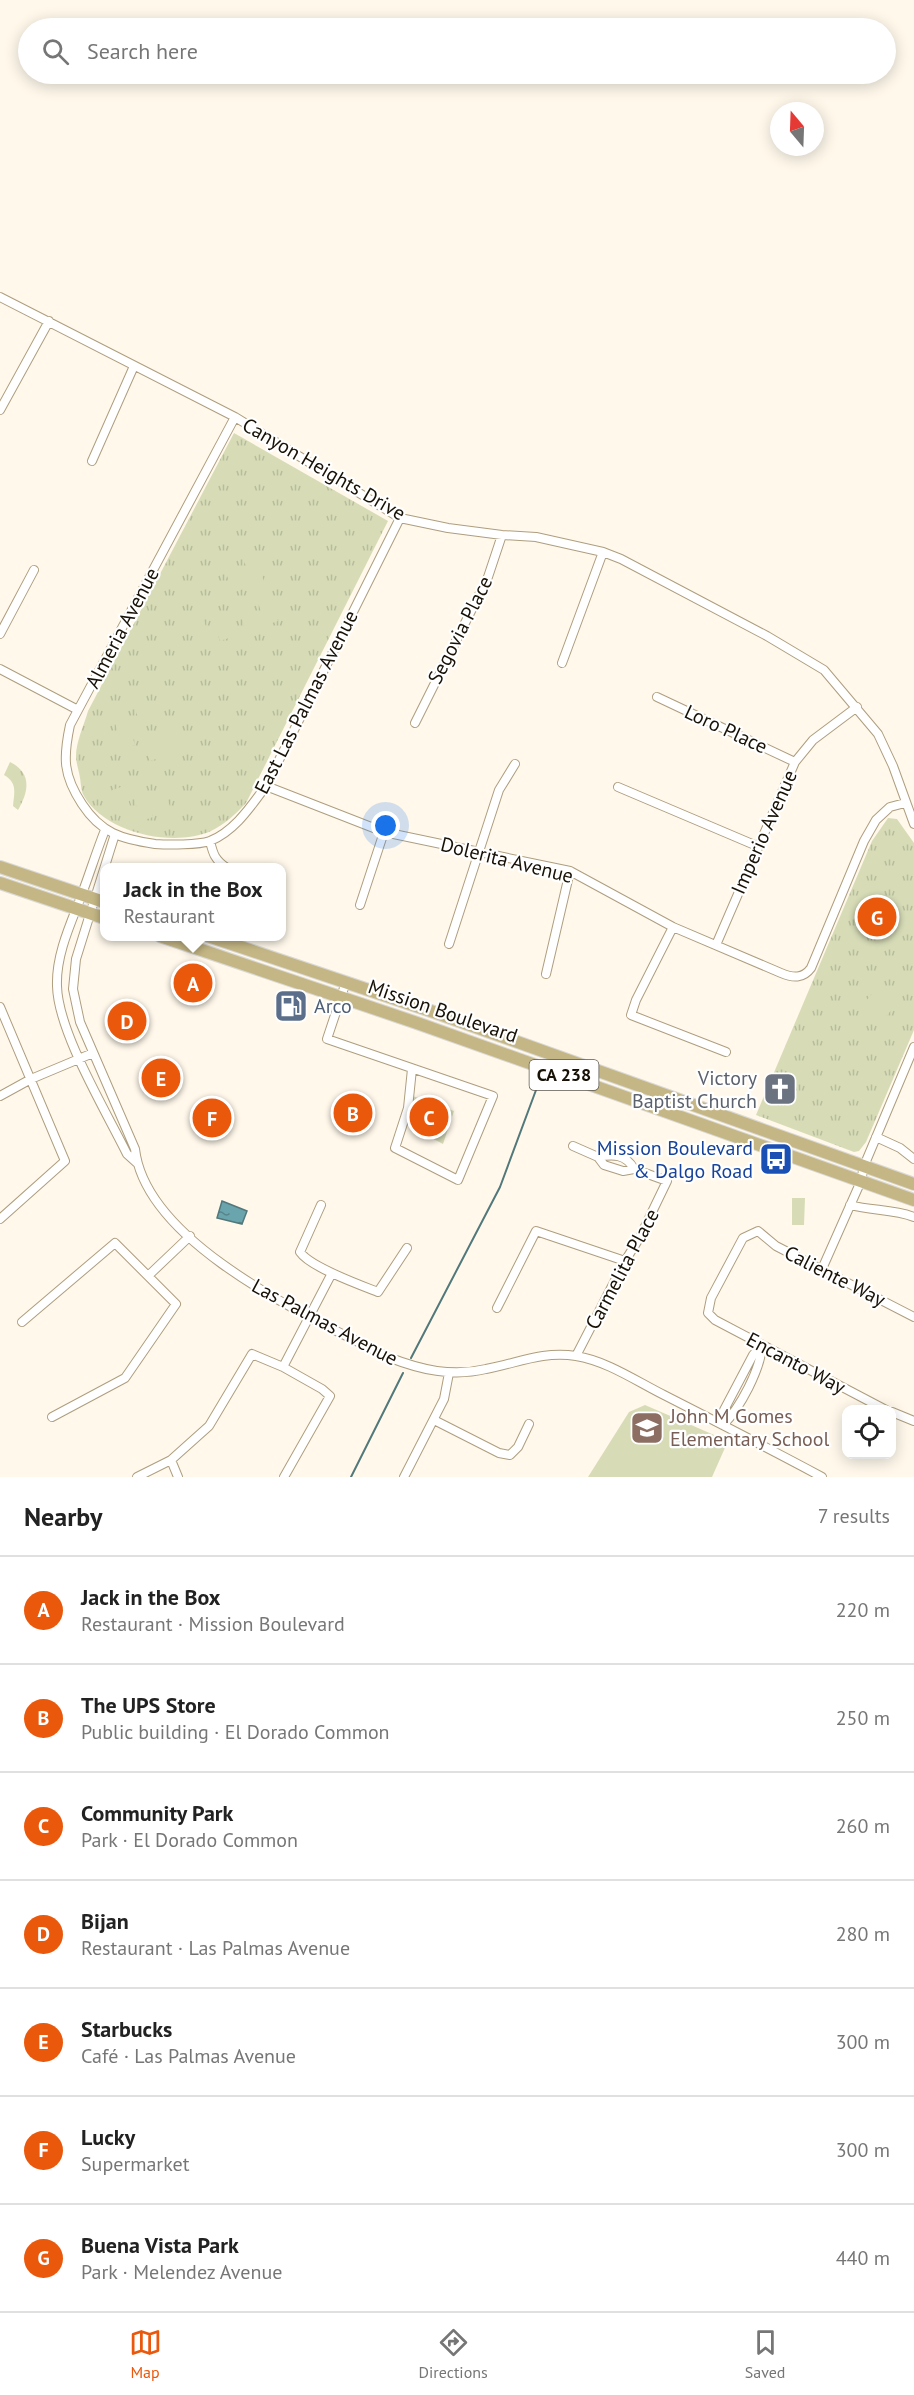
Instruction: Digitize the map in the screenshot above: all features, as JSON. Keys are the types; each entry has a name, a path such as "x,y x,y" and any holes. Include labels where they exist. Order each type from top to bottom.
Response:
{"main road":[{"path":"0,867 100,900"},
{"path":"0,883 100,916"},
{"name":"Mission Boulevard","path":"175,941 341,997 914,1200"},
{"name":"Mission Boulevard","path":"223,941 346,982 914,1184"}],"street":[{"name":"Canyon Heights Drive","path":"0,297 235,417 400,518 448,528 536,537 603,552 621,559 767,636 824,670 879,734 914,824"},
{"path":"0,410 49,321"},
{"path":"92,461 134,366"},
{"name":"Almeria Avenue","path":"115,834 97,824 71,788 67,776 65,749 70,725 235,417"},
{"name":"East Las Palmas Avenue","path":"210,841 248,812 266,786 400,518"},
{"name":"Segovia Place","path":"415,723 488,577 502,535"},
{"path":"562,663 603,552"},
{"path":"0,634 34,570"},
{"path":"0,669 78,710"},
{"name":"Loro Place","path":"657,697 795,762"},
{"name":"Imperio Avenue","path":"716,945 795,762 813,740 857,707"},
{"path":"449,944 499,790 515,764"},
{"name":"Dolerita Avenue","path":"266,786 384,832 570,871 673,927 788,976 799,977 806,974 812,965 876,820 890,807 905,802"},
{"path":"618,787 757,846"},
{"path":"81,894 105,830"},
{"path":"360,904 384,832"},
{"path":"108,863 115,834 161,844 210,841 213,855 221,863"},
{"path":"546,974 570,871"},
{"name":"Las Palmas Avenue","path":"81,894 62,952 57,985 62,1014 79,1059 127,1154 137,1163"},
{"path":"90,913 100,900"},
{"name":"Las Palmas Avenue","path":"90,913 76,959 73,989 80,1022 135,1149 137,1163 154,1197 189,1236 232,1272 258,1289 388,1357 417,1368 449,1373 487,1369 544,1355 576,1356 618,1371 822,1477"},
{"path":"673,927 636,1000 631,1016 726,1052"},
{"path":"346,982 327,1039 493,1096 458,1180 394,1148 408,1108 412,1069"},
{"path":"0,1007 65,1161 0,1219"},
{"path":"822,1269 861,1181 864,1166 914,1047"},
{"path":"0,1096 31,1079 93,1053"},
{"path":"876,1137 900,1148 914,1159"},
{"name":"Carmelita Place","path":"573,1146 598,1156 612,1154 622,1157 631,1162 634,1169"},
{"name":"Carmelita Place","path":"576,1356 625,1261 640,1237 667,1181 634,1169 623,1171 604,1165 598,1156"},
{"path":"321,1205 300,1252 304,1257 332,1273 378,1292 407,1248"},
{"path":"850,1205 870,1210 896,1210 914,1217"},
{"name":"Caliente Way","path":"708,1313 711,1298 743,1238 758,1231 776,1246 914,1317"},
{"path":"497,1308 536,1232 625,1261"},
{"path":"149,1275 189,1236"},
{"path":"22,1322 115,1243 177,1304 125,1378 52,1417"},
{"path":"283,1367 332,1273"},
{"name":"Encanto Way","path":"708,1313 715,1320 876,1405"},
{"path":"723,1425 724,1410 753,1355 762,1345"},
{"path":"137,1477 171,1460 208,1426 252,1354 283,1367 330,1396 284,1477"},
{"path":"404,1477 444,1399 449,1373"},
{"path":"896,1415 913,1421"},
{"path":"434,1420 499,1453 510,1455 518,1447 529,1424"},
{"path":"171,1460 178,1477"}],"green space":[{"path":"234,433 388,521 246,803 221,825 195,836 178,838 141,834 107,819 94,809 84,796 76,761 77,745 88,711"},
{"path":"256,556 264,582 252,586 244,560"},
{"path":"236,563 245,588 233,593 224,567"},
{"path":"269,596 278,621 266,625 257,600"},
{"path":"249,602 258,628 246,632 238,606"},
{"path":"223,611 232,637 220,641 211,615"},
{"path":"203,618 212,644 200,648 191,622"},
{"path":"141,688 150,714 138,718 130,692"},
{"path":"127,719 135,745 123,749 115,723"},
{"path":"172,725 180,751 168,755 160,729"},
{"path":"154,731 162,757 150,761 142,735"},
{"path":"10,762 22,771 26,783 18,810 13,806 13,785 4,775"},
{"path":"124,786 132,812 120,816 112,790"},
{"path":"145,791 153,817 141,821 133,795"},
{"path":"166,795 175,821 163,825 154,799"},
{"path":"888,818 897,819 914,843 914,1030 866,1142 859,1151 854,1152 756,1115 872,841"},
{"path":"876,989 896,1004 885,1018 865,1002"},
{"path":"410,1095 454,1111 443,1144 403,1123"},
{"path":"792,1198 805,1198 804,1225 792,1225"},
{"path":"645,1405 728,1441 712,1477 588,1477 629,1412"}],"water":[{"path":"222,1201 247,1211 242,1224 217,1218"}],"waterway":[{"path":"411,1358 500,1187 539,1082"},
{"path":"351,1477 403,1373"}],"place":[{"name":"Buena Vista Park","path":"877,917"},
{"name":"Jack in the Box","path":"193,983"},
{"name":"Arco","path":"291,1006"},
{"name":"Bijan","path":"127,1021"},
{"name":"Starbucks","path":"161,1078"},
{"name":"Victory Baptist Church","path":"780,1089"},
{"name":"The UPS Store","path":"353,1113"},
{"name":"Community Park","path":"429,1117"},
{"name":"Lucky","path":"212,1118"},
{"name":"Mission Boulevard & Dalgo Road","path":"776,1159"},
{"name":"John M Gomes Elementary School","path":"647,1428"}]}
